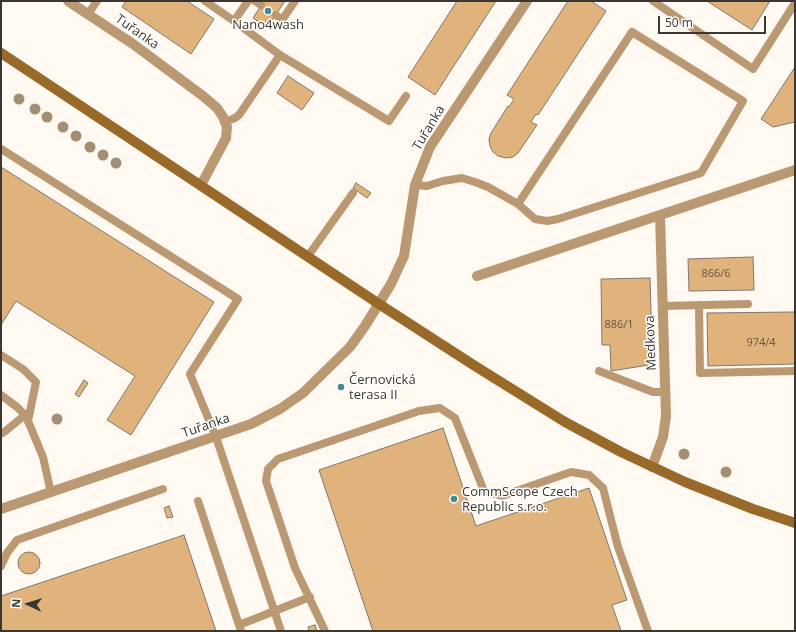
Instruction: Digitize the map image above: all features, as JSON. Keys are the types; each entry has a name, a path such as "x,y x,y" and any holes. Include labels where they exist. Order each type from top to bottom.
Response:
{"street":[{"name":"Tuřanka","path":"68,1 133,44 203,96 217,108 223,116 225,122"},
{"name":"Tuřanka","path":"1,509 216,437 268,416 303,392 350,347 391,284 404,256 415,185 430,147 527,1"},
{"path":"1,53 379,304 565,422 591,437 652,467 720,496 795,523"},
{"path":"201,185 226,138 227,133 225,122"},
{"path":"477,276 795,170"},
{"name":"Medkova","path":"652,467 663,437 666,416 660,216"}],"lane":[{"path":"88,14 97,1"},
{"path":"205,1 280,55 389,121 406,96"},
{"path":"234,21 248,1"},
{"path":"276,15 282,20 285,9 295,1"},
{"path":"653,1 753,69 795,3"},
{"path":"415,185 427,186 443,181 462,178 488,187 518,204 535,219 547,221 558,219 701,173 743,101 632,32 518,204"},
{"path":"225,122 239,115 280,55"},
{"path":"1,149 238,299 190,374 216,437 281,631"},
{"path":"308,256 353,192"},
{"path":"663,306 748,304"},
{"path":"699,305 700,373 795,371"},
{"path":"1,355 23,369 36,382 27,418 3,433"},
{"path":"599,371 653,392 665,392"},
{"path":"1,395 17,407 27,418 43,457 51,493"},
{"path":"325,631 295,568 266,481 268,469 278,459 419,411 440,408 456,418 484,492 502,496 571,472 589,475 603,488 618,547 648,631"},
{"path":"1,566 6,553 17,540 163,489"},
{"path":"198,502 240,628 310,597"}],"building":[{"path":"126,1 187,1 214,19 191,54 122,7"},
{"name":"Nano4wash","path":"264,1 285,1 267,28 253,18"},
{"path":"457,1 496,1 435,95 408,77"},
{"path":"568,1 591,1 606,11 538,115 536,114 531,122 537,125 518,153 513,157 506,158 498,156 493,152 489,139 491,133 514,99 507,95"},
{"path":"707,1 770,1 752,30"},
{"path":"795,67 795,122 773,127 761,119"},
{"path":"288,76 314,93 302,110 277,93"},
{"path":"1,167 214,302 131,435 107,420 135,376 16,301 1,325"},
{"path":"356,183 371,193 367,198 353,188"},
{"path":"753,257 754,290 689,291 688,259"},
{"path":"650,278 652,343 655,343 655,364 611,371 610,345 602,345 601,279"},
{"path":"795,312 795,364 708,366 707,313"},
{"path":"84,380 88,383 79,397 75,394"},
{"path":"443,428 476,526 589,488 627,600 612,605 621,631 373,631 319,470"},
{"path":"169,506 173,517 167,518 164,508"},
{"path":"184,535 216,631 1,631 1,596"},
{"path":"29,552 33,553 39,559 39,567 33,573 29,574 25,573 19,567 18,563 19,559 25,553"},
{"path":"315,625 317,631 309,631 308,627"}],"place":[{"name":"Nano4wash","path":"268,11"},
{"name":"Černovická terasa II","path":"341,387"},
{"name":"CommScope Czech Republic s.r.o.","path":"454,499"}]}
